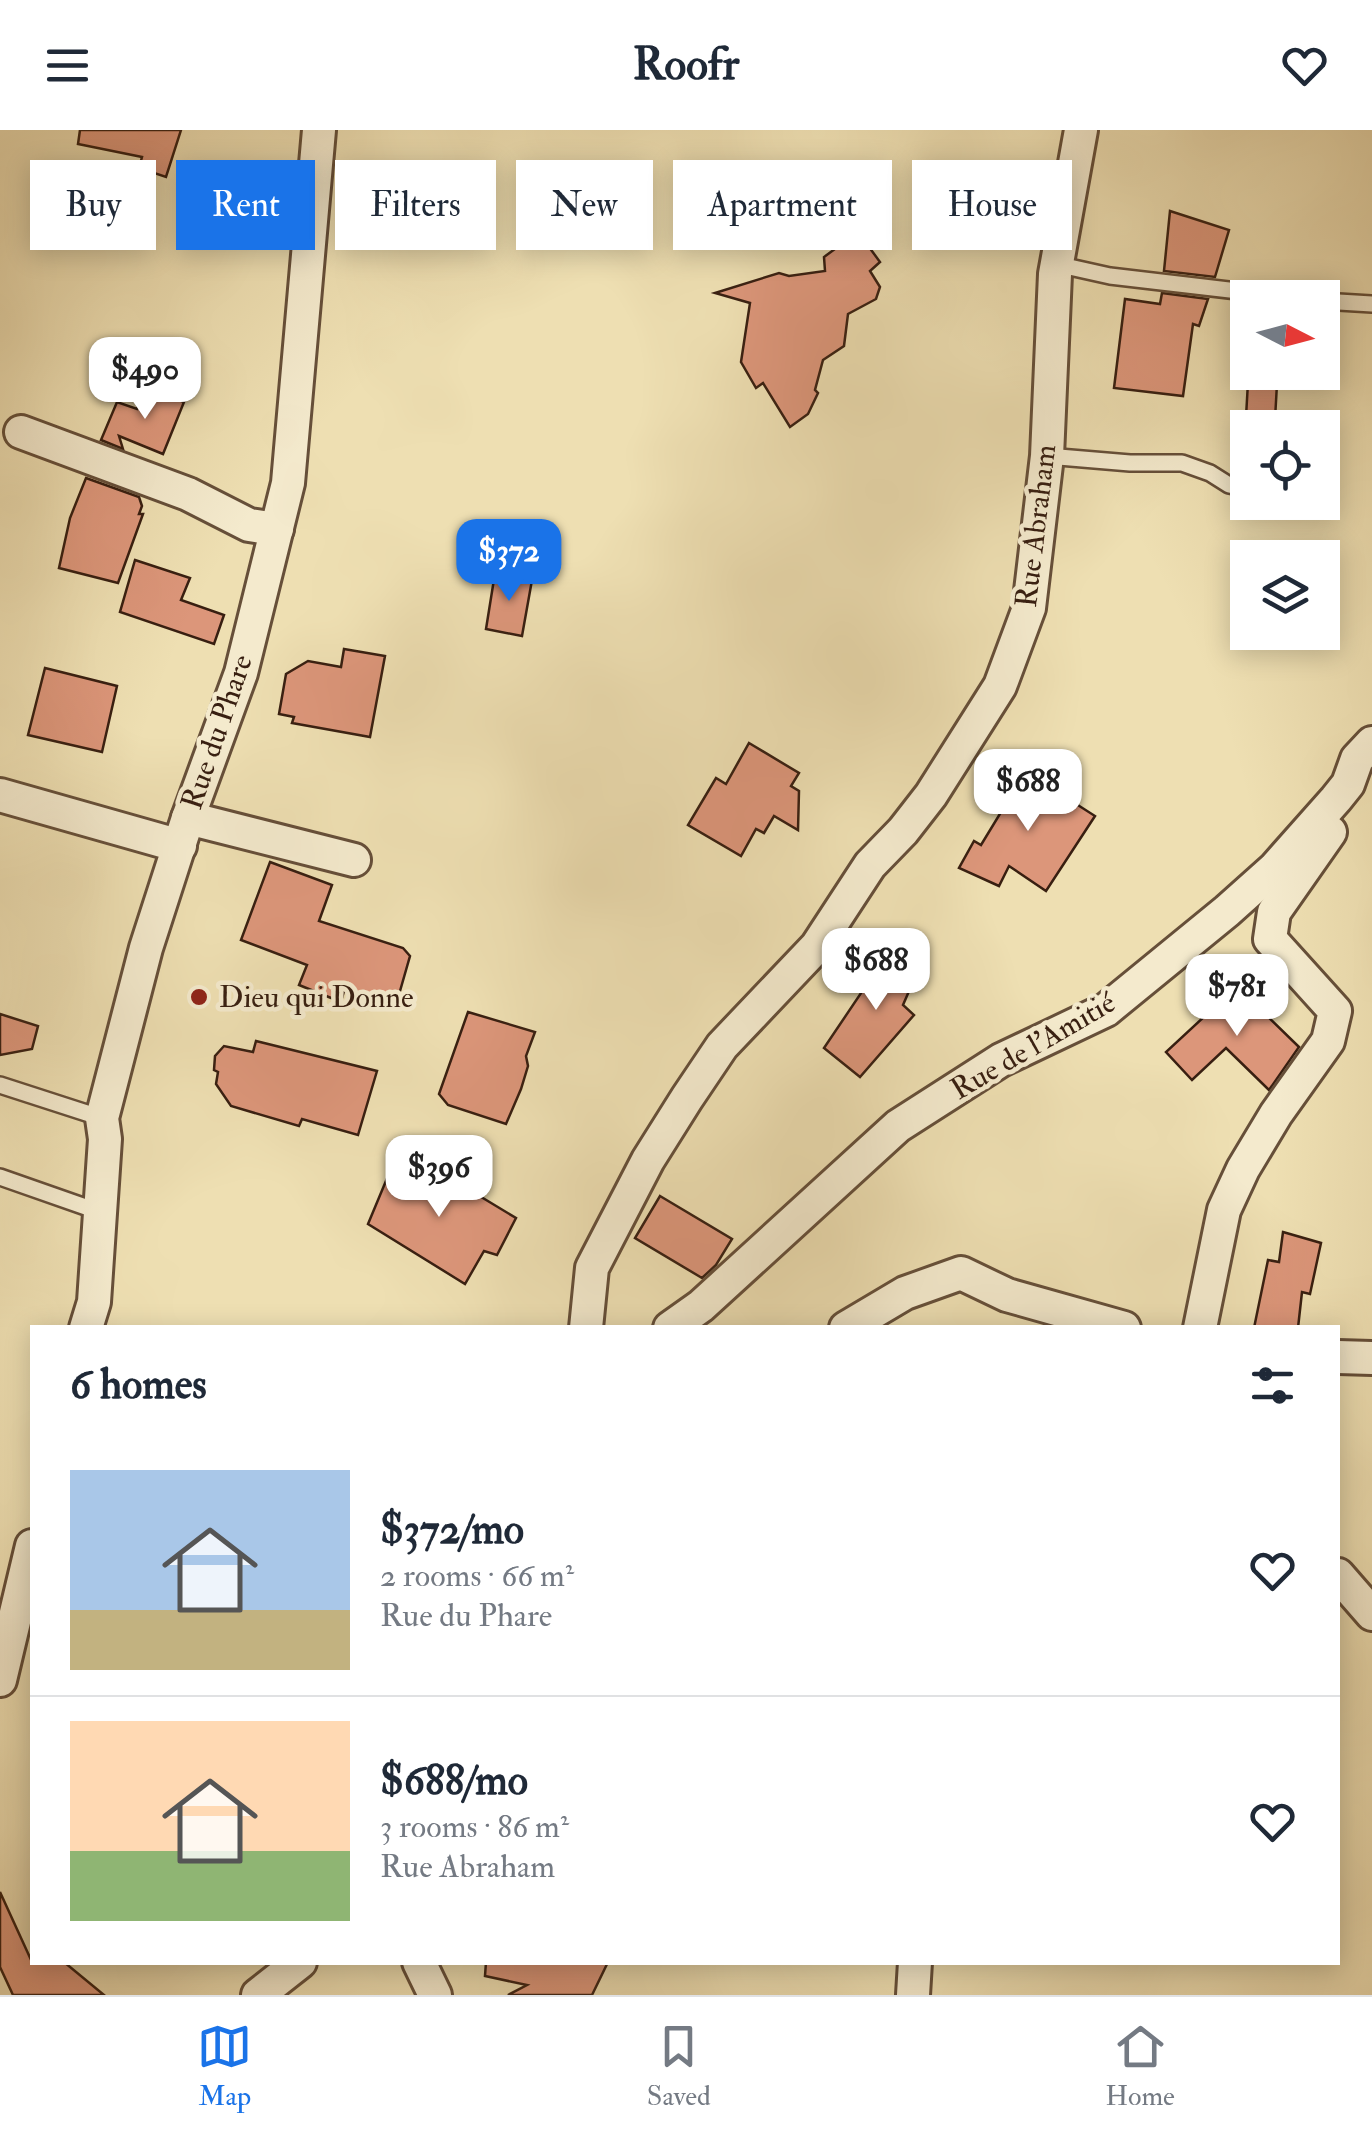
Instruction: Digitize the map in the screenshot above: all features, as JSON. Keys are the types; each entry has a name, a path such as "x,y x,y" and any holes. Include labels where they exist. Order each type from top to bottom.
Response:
{"street":[{"name":"Rue du Phare","path":"87,1325 94,1302 105,1138 102,1118 146,948 242,674 288,483 319,130"},
{"name":"Rue Abraham","path":"586,1325 592,1268 648,1160 688,1098 722,1046 817,946 870,866 903,832 930,795 1000,686 1029,608 1047,456 1056,264 1081,130"},
{"path":"22,432 188,494 249,524 277,529"},
{"name":"Rue de l'Amitié","path":"674,1325 760,1254 898,1126 1001,1060 1106,1010 1274,869 1348,784 1357,759 1372,743"},
{"path":"0,795 184,832 354,860"},
{"path":"1201,1325 1224,1210 1276,1114 1328,1041 1335,1011 1270,939 1274,912 1334,827 1336,799"},
{"path":"851,1325 904,1292 961,1273 1008,1295 1113,1325"},
{"path":"1340,1356 1372,1358"},
{"path":"0,1680 30,1553"},
{"path":"1340,1577 1372,1614"},
{"path":"258,1995 296,1965"},
{"path":"420,1965 435,1995"},
{"path":"913,1995 915,1965"}],"lane":[{"path":"1056,264 1110,276 1230,290"},
{"path":"1340,302 1372,304"},
{"path":"1047,456 1182,463 1230,484"},
{"path":"0,1085 102,1118"},
{"path":"0,1178 100,1212"}],"building":[{"path":"80,130 181,130 166,177 156,174 156,160 78,144"},
{"path":"1170,211 1229,230 1215,277 1164,271"},
{"path":"834,250 871,250 880,262 870,271 880,287 876,299 848,314 844,346 823,360 815,390 818,393 808,414 790,427 763,383 756,388 741,362 750,303 715,293 779,273 789,276 825,271 824,257"},
{"path":"1162,293 1208,299 1199,326 1193,324 1183,396 1114,388 1125,299 1160,304"},
{"path":"146,387 184,402 163,454 119,436 123,449 101,440 117,402 137,409"},
{"path":"1248,390 1277,390 1276,410 1246,410"},
{"path":"86,478 139,497 142,506 139,514 143,514 118,583 59,568 70,518"},
{"path":"135,560 190,578 181,600 224,615 214,644 120,612"},
{"path":"495,573 532,580 522,636 486,629"},
{"path":"344,649 385,656 370,737 292,723 294,717 279,714 286,674 308,661 341,667"},
{"path":"45,668 117,686 102,752 28,735"},
{"path":"749,743 799,773 791,786 799,791 798,830 774,816 764,833 756,829 741,856 688,825 716,778 726,784"},
{"path":"1012,764 1067,806 1070,800 1095,816 1046,891 1009,866 999,886 959,868 974,841 981,845 1009,799 996,788"},
{"path":"270,862 332,885 319,921 403,948 410,956 396,1005 344,991 341,1002 299,985 307,965 241,940"},
{"path":"890,944 923,959 903,1005 914,1015 860,1077 824,1048"},
{"path":"1245,980 1267,1001 1260,1009 1299,1047 1269,1090 1226,1048 1192,1080 1166,1052"},
{"path":"468,1012 535,1032 526,1056 528,1066 521,1089 506,1124 448,1105 439,1094"},
{"path":"0,1014 38,1026 32,1049 0,1055"},
{"path":"256,1041 377,1071 358,1135 302,1119 299,1126 231,1106 216,1084 215,1056 224,1046 253,1052"},
{"path":"398,1152 446,1192 453,1180 516,1218 497,1255 484,1251 465,1284 368,1224"},
{"path":"660,1196 732,1239 716,1265 702,1278 635,1238"},
{"path":"1283,1232 1321,1243 1310,1294 1302,1292 1298,1325 1255,1325 1268,1260 1279,1262"},
{"path":"0,1892 30,1965 68,1965 104,1995 13,1995 0,1967"},
{"path":"486,1965 607,1965 592,1995 508,1995 527,1985 485,1976"}],"place":[{"name":"Dieu qui Donne","path":"199,997"}]}
